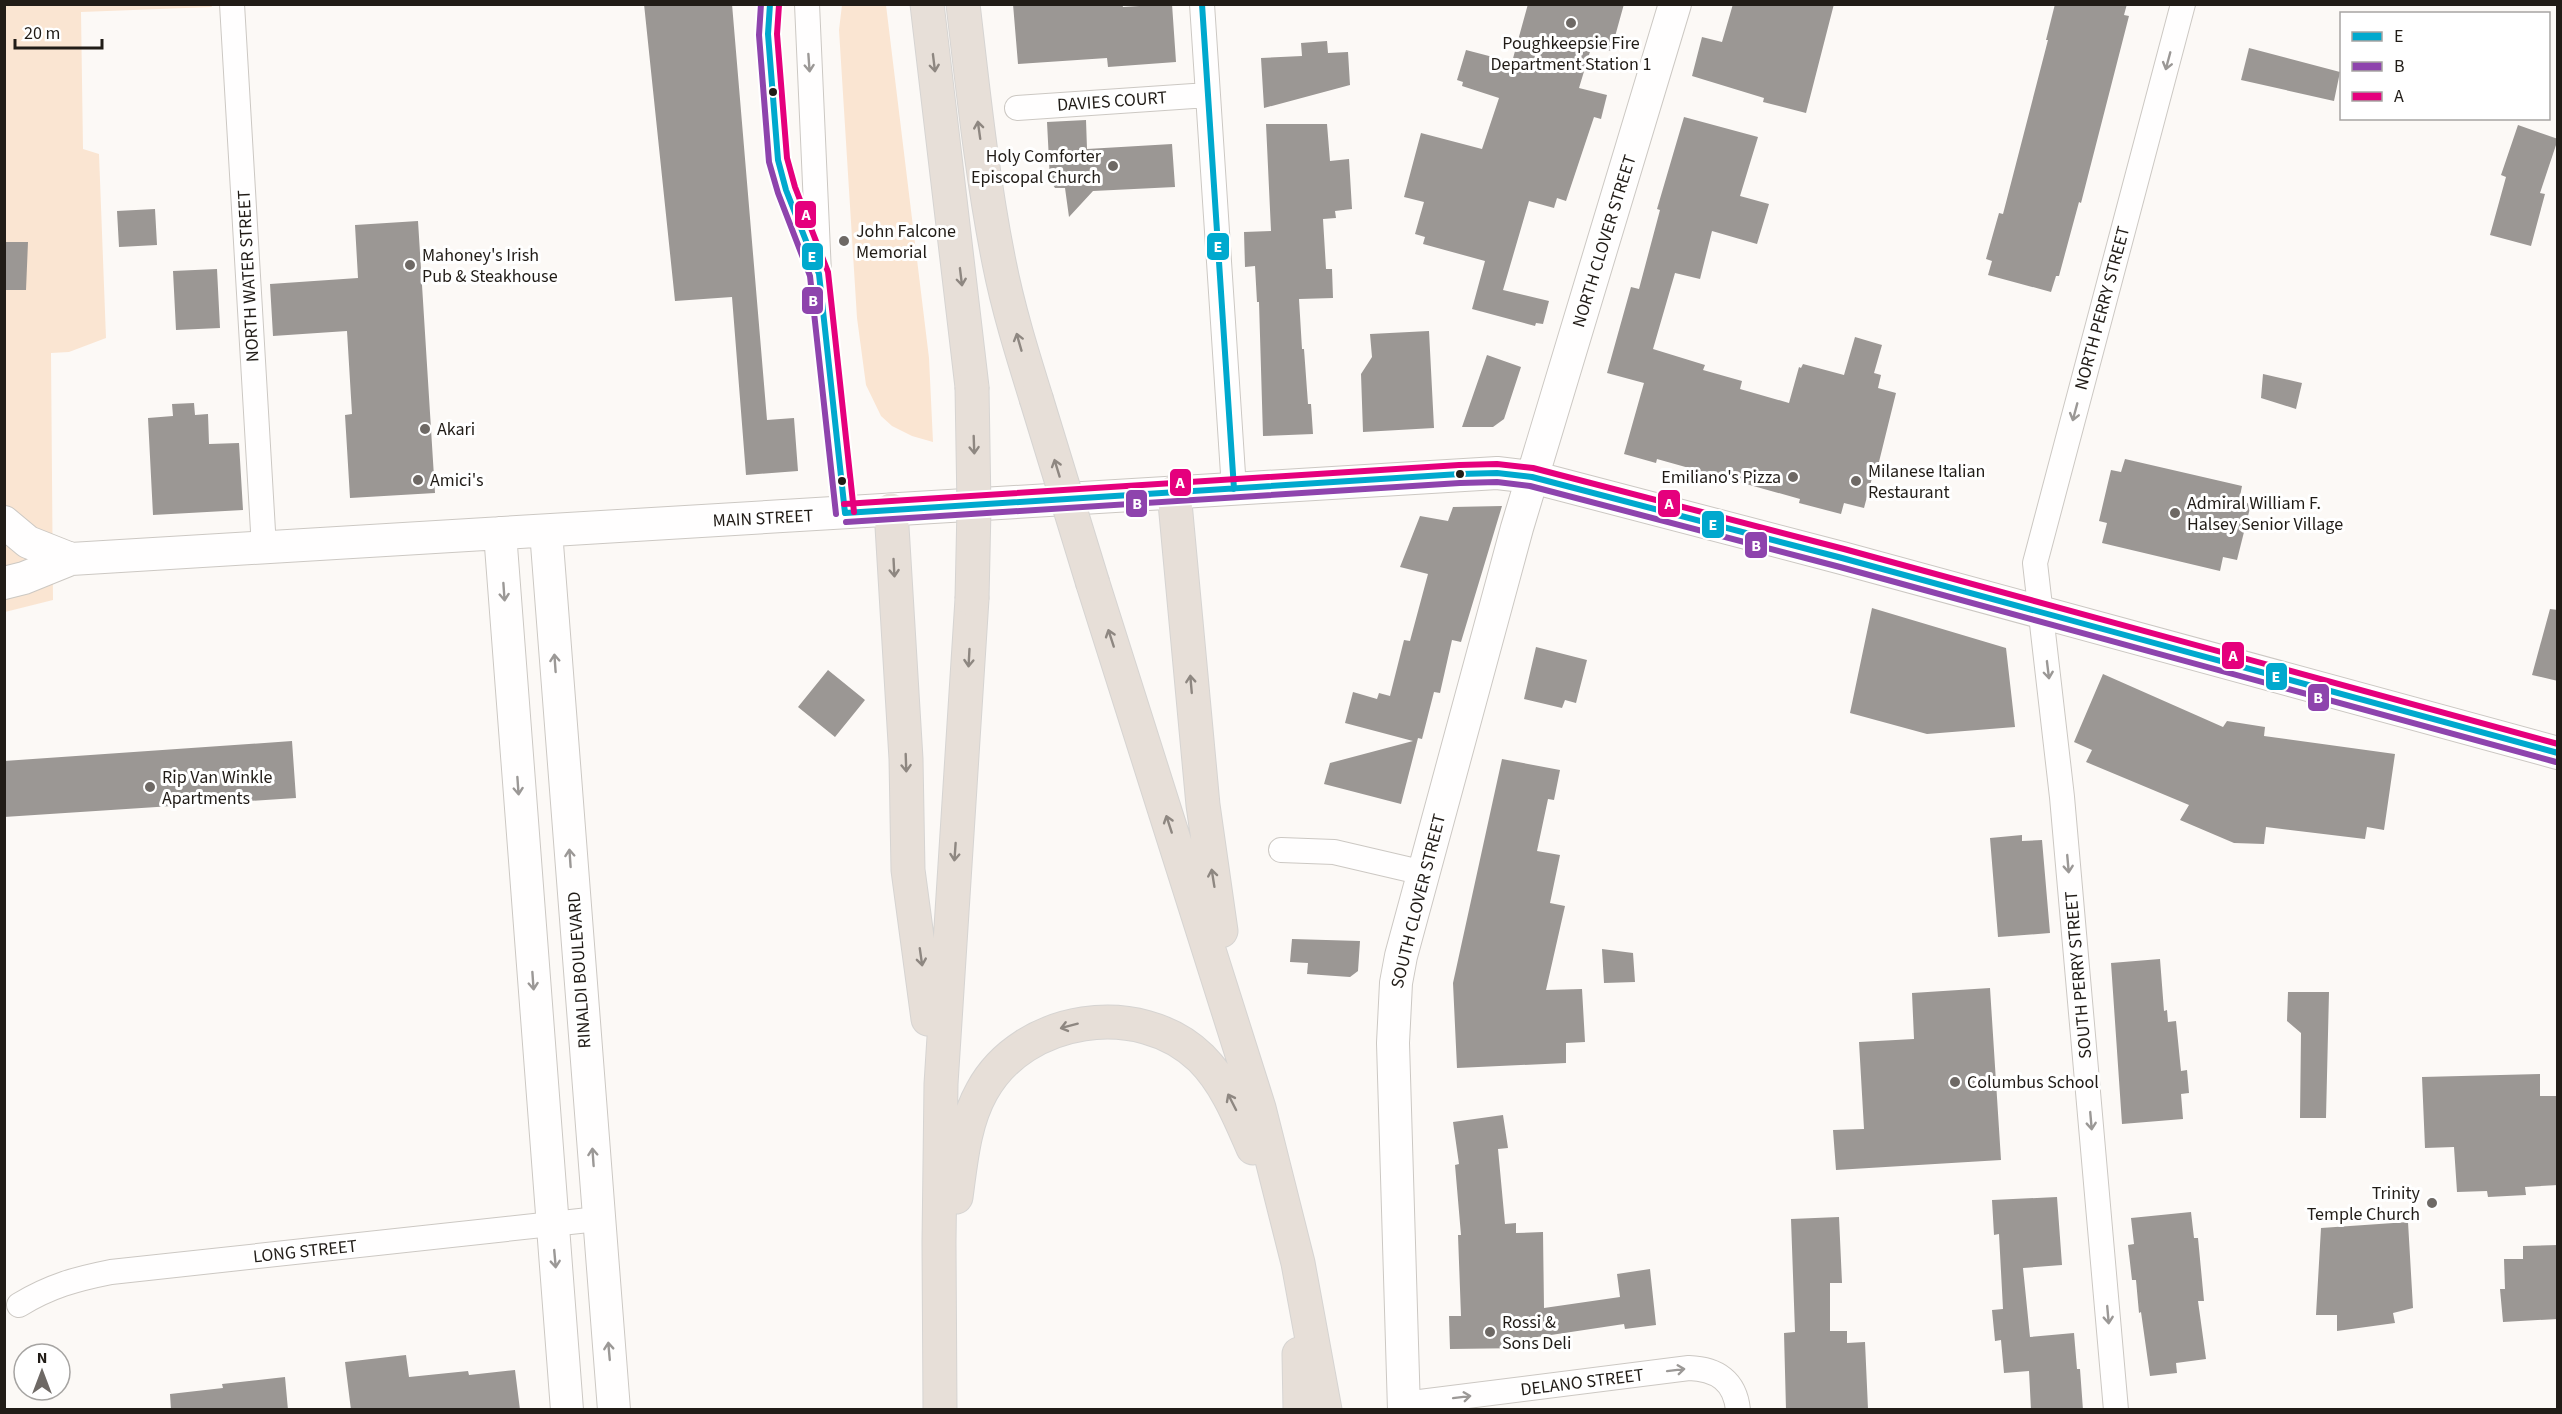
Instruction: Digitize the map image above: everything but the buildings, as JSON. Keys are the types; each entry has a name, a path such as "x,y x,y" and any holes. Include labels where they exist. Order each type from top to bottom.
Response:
{"highway":[{"path":"927,4 972,387 974,508 972,599 946,978 940,1136 940,1410"},
{"path":"963,4 997,251 1010,309 1035,398 1245,1060 1294,1247 1325,1410"},
{"path":"1174,492 1208,845 1245,1060"},
{"path":"891,510 906,759 908,870 921,958 940,1136"},
{"path":"955,1410 939,1312 965,1134 975,1104 993,1074 1023,1047 1040,1037 1078,1024 1099,1022 1141,1026 1161,1033 1199,1056 1227,1091 1294,1247 1300,1410"}],"street":[{"name":"NORTH WATER STREET","path":"232,4 264,548"},
{"path":"807,4 819,274 845,513"},
{"path":"1202,4 1234,489"},
{"name":"NORTH CLOVER STREET","path":"1532,477 1675,4"},
{"name":"NORTH PERRY STREET","path":"2041,612 2035,563 2182,4"},
{"name":"DAVIES COURT","path":"1017,108 1208,95"},
{"name":"MAIN STREET","path":"70,559 1479,473 1532,477 2041,612 2558,753"},
{"name":"SOUTH CLOVER STREET","path":"1404,1407 1393,1014 1401,956 1532,477"},
{"path":"4,522 28,542 70,559"},
{"name":"RINALDI BOULEVARD","path":"546,531 614,1410"},
{"path":"500,533 567,1410"},
{"path":"4,583 24,578 70,559"},
{"name":"SOUTH PERRY STREET","path":"2041,612 2063,807 2116,1410"},
{"path":"1281,850 1334,852 1424,873"},
{"name":"LONG STREET","path":"19,1305 44,1290 75,1279 111,1272 598,1219"},
{"name":"DELANO STREET","path":"1404,1407 1689,1368 1713,1372 1724,1378 1732,1386 1738,1410"}],"shaded area":[{"path":"5,5 211,5 212,7 81,12 83,149 99,154 106,338 69,352 51,353 53,600 5,612"},
{"path":"842,5 886,5 929,358 933,442 912,436 892,426 881,416 866,385 857,318 839,30"}],"transit line":[{"name":"B","path":"761,4 759,35 769,162 778,193 810,276 836,514"},
{"name":"E","path":"770,4 768,34 778,160 786,190 819,274 845,513"},
{"name":"E","path":"1202,4 1234,489"},
{"name":"A","path":"779,5 777,34 787,158 795,187 828,272 854,512"},
{"name":"A","path":"844,504 1459,465 1497,464 1533,468 1844,549 2558,744"},
{"name":"E","path":"845,513 1460,474 1497,473 1532,477 1842,558 2558,753"},
{"name":"B","path":"846,522 1460,483 1497,482 1530,486 1840,567 2556,762"}],"place":[{"name":"Poughkeepsie Fire Department Station 1","path":"1571,23"},
{"name":"Holy Comforter Episcopal Church","path":"1113,166"},
{"name":"John Falcone Memorial","path":"844,241"},
{"name":"Mahoney's Irish Pub & Steakhouse","path":"410,265"},
{"name":"Akari","path":"425,429"},
{"name":"Emiliano's Pizza","path":"1793,477"},
{"name":"Amici's","path":"418,480"},
{"name":"Milanese Italian Restaurant","path":"1856,481"},
{"name":"Admiral William F. Halsey Senior Village","path":"2175,513"},
{"name":"Rip Van Winkle Apartments","path":"150,787"},
{"name":"Columbus School","path":"1955,1082"},
{"name":"Trinity Temple Church","path":"2432,1203"},
{"name":"Rossi & Sons Deli","path":"1490,1332"}]}
